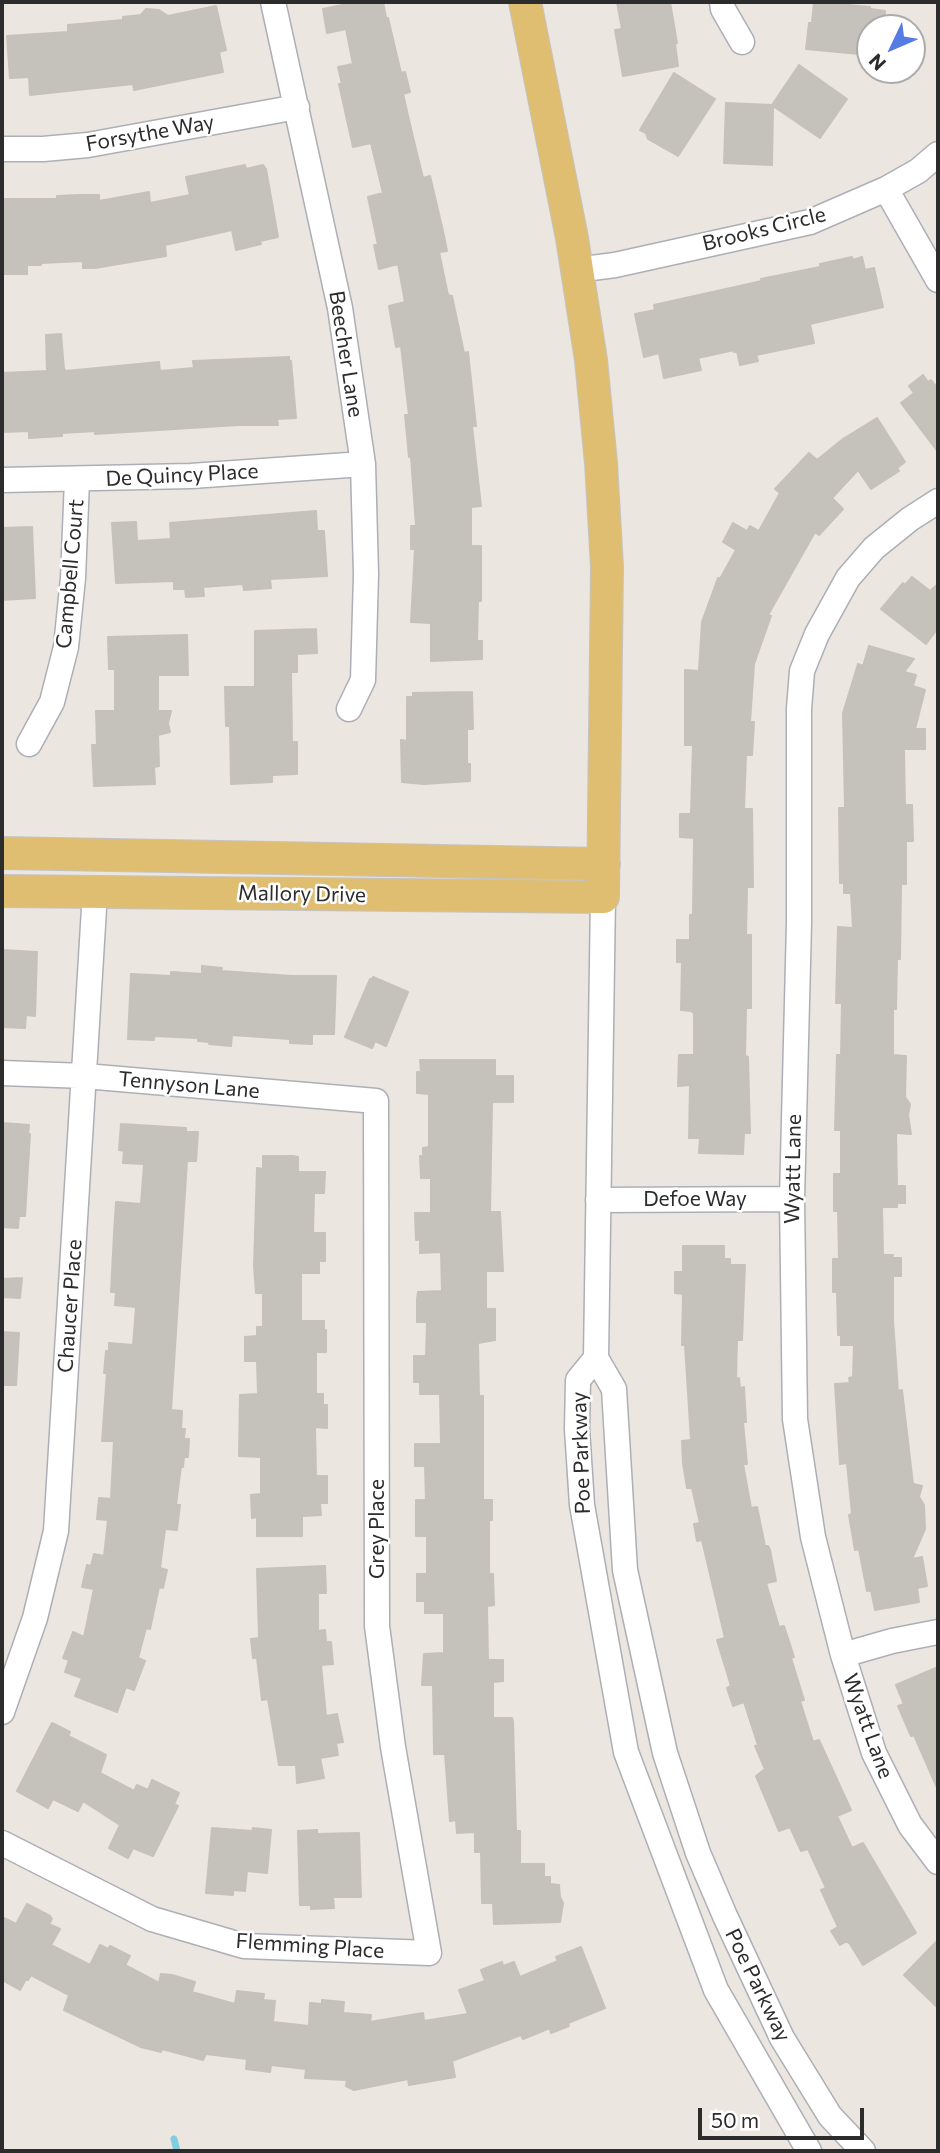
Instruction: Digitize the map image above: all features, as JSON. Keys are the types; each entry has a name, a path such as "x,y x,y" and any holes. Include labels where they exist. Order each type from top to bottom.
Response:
{"main road":[{"path":"525,2 591,360 607,567 603,897"},
{"path":"2,853 604,864"},
{"name":"Mallory Drive","path":"2,891 603,897"}],"street":[{"name":"Beecher Lane","path":"273,2 340,308 363,464 366,574 363,680 349,709"},
{"path":"722,2 723,9 742,42"},
{"name":"Forsythe Way","path":"2,149 88,145 296,107"},
{"name":"Brooks Circle","path":"576,270 615,265 810,222 886,189 918,171 938,154"},
{"path":"886,189 938,280"},
{"name":"De Quincy Place","path":"2,480 191,476 363,464"},
{"name":"Campbell Court","path":"29,744 52,702 66,647 73,578 77,480"},
{"name":"Wyatt Lane","path":"938,501 874,548 848,578 817,634 802,671 799,709 799,923 792,1199 795,1419 813,1537 843,1655 874,1753 909,1825 938,1862"},
{"name":"Chaucer Place","path":"2,1712 35,1618 56,1531 95,892"},
{"path":"596,1358 603,897"},
{"name":"Tennyson Lane","path":"2,1073 85,1076 376,1101"},
{"name":"Grey Place","path":"376,1101 377,1626 393,1747 429,1953"},
{"name":"Defoe Way","path":"598,1200 792,1199"},
{"name":"Poe Parkway","path":"809,2151 716,1990 626,1752 582,1505 578,1380 596,1358 614,1389 625,1570 665,1752 698,1853 724,1916 782,2038 830,2116 863,2151"},
{"path":"843,1655 938,1632"},
{"name":"Flemming Place","path":"2,1843 152,1919 244,1945 429,1953"}],"building":[{"path":"357,2 383,2 401,73 405,72 410,92 403,94 423,178 430,176 443,231 447,251 439,252 448,295 452,296 464,353 468,352 476,426 472,426 481,506 471,507 471,546 481,546 481,601 478,601 477,641 482,641 482,659 431,661 431,623 411,622 415,549 411,549 411,526 416,526 405,415 409,415 401,346 396,347 389,306 405,302 398,264 379,269 374,245 378,245 368,197 383,193 371,143 353,147 339,84 342,84 338,67 353,64 346,29 327,33 323,9"},
{"path":"617,2 670,2 678,66 623,76 615,30 622,29"},
{"path":"814,2 885,11 885,14 856,14 856,54 806,49 809,23 812,23"},
{"path":"216,6 226,50 219,52 223,72 134,90 133,84 30,95 29,77 10,78 7,36 68,32 68,25 123,20 123,17 141,15 146,9 159,10 168,16"},
{"path":"799,65 847,99 820,138 773,106 772,165 724,163 726,103 772,105"},
{"path":"674,73 715,99 678,156 648,139 646,133 640,130"},
{"path":"245,165 246,169 263,165 266,169 278,237 236,250 232,230 165,245 166,256 95,268 83,268 83,261 41,263 27,265 27,274 2,274 2,199 57,199 57,196 99,195 99,201 149,192 150,203 190,195 186,177"},
{"path":"852,257 853,260 862,257 865,270 874,268 883,307 810,324 814,343 756,355 758,361 740,365 737,351 734,350 698,358 701,370 664,378 659,353 644,357 635,314 655,310 654,305 820,267 820,264"},
{"path":"61,334 66,371 159,362 160,371 194,368 193,361 289,357 296,418 277,419 278,425 95,434 95,431 29,438 29,431 2,432 2,373 47,371 46,335"},
{"path":"923,375 938,389 938,452 901,403 914,393 909,386"},
{"path":"877,418 905,462 897,468 899,471 871,489 858,470 832,498 843,509 819,535 815,532 768,615 771,616 754,664 750,722 754,722 752,755 746,755 744,809 752,809 753,887 747,887 746,935 751,935 751,1008 746,1008 745,1056 748,1057 750,1133 744,1133 743,1154 699,1153 700,1138 689,1138 690,1085 678,1086 679,1055 694,1055 694,1013 681,1010 682,962 677,962 677,940 690,940 690,915 693,915 694,838 680,837 680,814 691,814 693,745 685,745 685,670 699,671 702,622 718,578 720,579 736,550 723,542 733,523 747,531 750,526 759,531 780,493 775,489 809,453 817,460 843,439"},
{"path":"316,511 317,531 324,531 327,576 270,579 271,588 244,590 243,584 203,587 204,596 186,597 185,589 174,589 174,581 116,583 112,523 136,522 137,541 171,539 170,523"},
{"path":"32,527 35,598 2,600 2,528"},
{"path":"912,577 930,591 938,584 938,628 926,644 881,609 903,583 905,585"},
{"path":"316,629 317,653 297,654 297,672 291,672 292,742 297,742 297,774 272,775 272,782 231,784 230,726 226,726 225,687 255,687 255,631"},
{"path":"187,635 188,675 158,675 158,711 171,711 168,723 170,732 158,735 159,766 154,767 155,784 94,786 92,745 97,745 96,711 115,711 115,669 109,669 108,637"},
{"path":"869,646 914,659 904,672 916,675 913,686 925,690 915,729 925,729 925,749 904,749 905,805 912,805 913,841 906,841 906,884 901,884 900,959 897,959 896,1009 893,1009 893,1055 906,1056 905,1097 910,1104 908,1115 911,1134 896,1133 897,1186 905,1186 905,1203 897,1203 897,1207 882,1207 883,1255 901,1258 901,1276 893,1276 898,1391 902,1390 913,1484 922,1486 919,1497 924,1505 925,1529 912,1559 922,1557 927,1586 917,1588 919,1602 875,1610 871,1590 867,1591 859,1549 855,1550 849,1515 852,1514 847,1463 840,1464 835,1384 850,1383 849,1378 853,1377 854,1345 841,1345 841,1335 838,1335 837,1292 833,1292 833,1259 839,1259 838,1211 834,1211 834,1174 841,1174 841,1130 835,1130 837,1055 841,1055 842,1003 836,1003 838,927 853,928 851,893 844,893 844,883 840,883 839,808 845,808 843,713 858,664 863,666"},
{"path":"472,692 473,729 467,729 470,781 424,784 402,782 401,740 407,741 407,697 413,697 413,693"},
{"path":"2,950 37,952 35,1016 26,1015 25,1028 2,1027"},
{"path":"202,966 222,968 221,971 336,976 334,1034 312,1034 312,1044 290,1043 290,1039 232,1035 231,1046 209,1044 210,1042 198,1041 198,1038 154,1036 154,1040 128,1039 131,974 202,974"},
{"path":"373,977 408,992 386,1046 375,1041 372,1048 345,1037"},
{"path":"420,1060 495,1060 495,1076 513,1076 513,1102 492,1102 490,1212 500,1212 503,1271 486,1271 486,1309 495,1309 495,1340 478,1343 479,1396 483,1396 483,1500 492,1500 492,1520 489,1520 489,1574 493,1574 494,1605 487,1606 488,1660 503,1660 503,1681 493,1682 493,1718 512,1718 513,1722 516,1831 520,1831 520,1864 544,1864 544,1877 550,1877 550,1884 559,1885 563,1903 560,1922 494,1924 493,1903 482,1903 481,1852 475,1852 475,1832 457,1833 456,1820 450,1821 445,1754 434,1754 433,1685 422,1685 424,1654 444,1653 444,1613 425,1613 425,1601 417,1601 417,1574 427,1574 427,1536 416,1536 416,1500 426,1500 425,1466 415,1466 415,1444 441,1444 440,1394 420,1394 420,1382 414,1382 414,1356 426,1356 427,1322 417,1322 417,1299 418,1292 442,1291 441,1252 420,1253 420,1239 416,1240 415,1213 431,1213 431,1178 421,1178 420,1156 423,1157 423,1148 429,1147 429,1094 417,1093"},
{"path":"2,1123 29,1125 25,1216 19,1216 18,1228 2,1227"},
{"path":"121,1124 186,1128 186,1132 198,1132 196,1161 187,1161 171,1410 182,1411 181,1429 185,1429 184,1439 189,1439 188,1457 184,1457 183,1467 181,1466 176,1505 180,1505 177,1530 165,1529 160,1568 167,1570 163,1588 159,1587 150,1629 146,1628 138,1658 145,1661 134,1690 126,1687 117,1712 75,1696 82,1678 65,1672 69,1660 63,1658 73,1632 84,1637 94,1589 82,1587 87,1565 91,1566 94,1554 104,1556 108,1520 97,1519 99,1498 111,1499 114,1441 102,1441 106,1351 109,1351 109,1343 133,1345 136,1307 115,1305 116,1292 111,1292 114,1233 116,1202 141,1204 144,1164 123,1163 124,1151 119,1150"},
{"path":"263,1156 298,1157 298,1172 325,1172 324,1193 314,1193 313,1233 325,1233 325,1261 319,1261 319,1273 301,1273 301,1321 324,1321 326,1330 326,1352 316,1352 316,1394 323,1394 323,1405 327,1405 327,1428 315,1427 316,1476 327,1476 327,1503 320,1503 321,1515 302,1516 302,1536 257,1536 257,1517 252,1518 251,1495 261,1494 261,1457 239,1456 240,1395 258,1394 257,1361 245,1361 245,1337 257,1336 257,1327 263,1327 263,1293 256,1293 254,1266 257,1168 263,1169"},
{"path":"683,1246 724,1246 724,1259 730,1259 730,1265 745,1265 742,1340 737,1340 736,1379 739,1378 740,1388 744,1387 746,1422 743,1422 747,1464 743,1464 751,1508 757,1507 776,1581 766,1583 779,1627 784,1626 794,1657 791,1658 804,1700 800,1701 813,1742 819,1740 851,1810 837,1816 852,1848 863,1843 916,1933 863,1965 850,1944 847,1941 840,1945 831,1931 838,1927 821,1890 826,1888 808,1849 801,1851 790,1827 779,1831 756,1776 765,1769 755,1746 758,1745 744,1702 733,1706 727,1688 731,1686 717,1640 725,1638 702,1540 697,1541 694,1524 700,1523 692,1488 687,1488 683,1463 682,1441 691,1440 685,1345 682,1345 683,1294 675,1293 675,1272 683,1272"},
{"path":"22,1278 20,1298 2,1297 2,1279"},
{"path":"2,1332 19,1333 16,1385 2,1385"},
{"path":"325,1566 326,1593 318,1593 318,1631 325,1630 326,1642 331,1642 333,1664 321,1665 326,1716 337,1714 343,1742 336,1743 338,1755 320,1758 324,1778 297,1783 296,1765 279,1765 268,1699 262,1700 257,1658 253,1658 251,1639 259,1638 257,1569"},
{"path":"938,1667 938,1790 898,1706 904,1704 896,1685"},
{"path":"52,1723 70,1732 68,1736 106,1755 100,1773 134,1791 137,1785 148,1790 152,1780 179,1793 174,1804 178,1806 153,1856 133,1848 128,1858 109,1848 120,1825 83,1801 78,1811 53,1799 48,1808 17,1791"},
{"path":"212,1828 271,1830 267,1873 247,1871 245,1891 233,1890 233,1895 206,1893"},
{"path":"317,1830 317,1834 359,1833 361,1897 333,1897 334,1908 311,1909 311,1905 300,1905 298,1831"},
{"path":"27,1904 50,1916 52,1919 49,1924 60,1929 51,1945 90,1965 100,1945 108,1949 110,1946 130,1956 125,1965 159,1983 161,1974 172,1975 195,1982 192,1992 235,2004 237,1991 264,1994 263,2000 275,2001 273,2022 309,2026 310,2003 322,2004 322,2000 344,2002 343,2013 371,2015 370,2022 423,2013 424,2021 468,2014 459,1990 485,1981 481,1970 502,1962 503,1966 514,1962 520,1977 558,1961 556,1957 581,1947 605,2008 551,2033 550,2028 523,2039 521,2035 452,2061 455,2077 409,2085 408,2079 354,2090 346,2086 347,2080 305,2078 306,2069 271,2065 270,2072 246,2069 247,2059 206,2054 203,2060 162,2049 161,2052 141,2047 64,2010 69,1995 31,1975 20,1990 2,1980 2,1917 16,1924"},
{"path":"938,1940 938,2008 904,1975"}],"waterway":[{"path":"174,2139 177,2151"}]}
